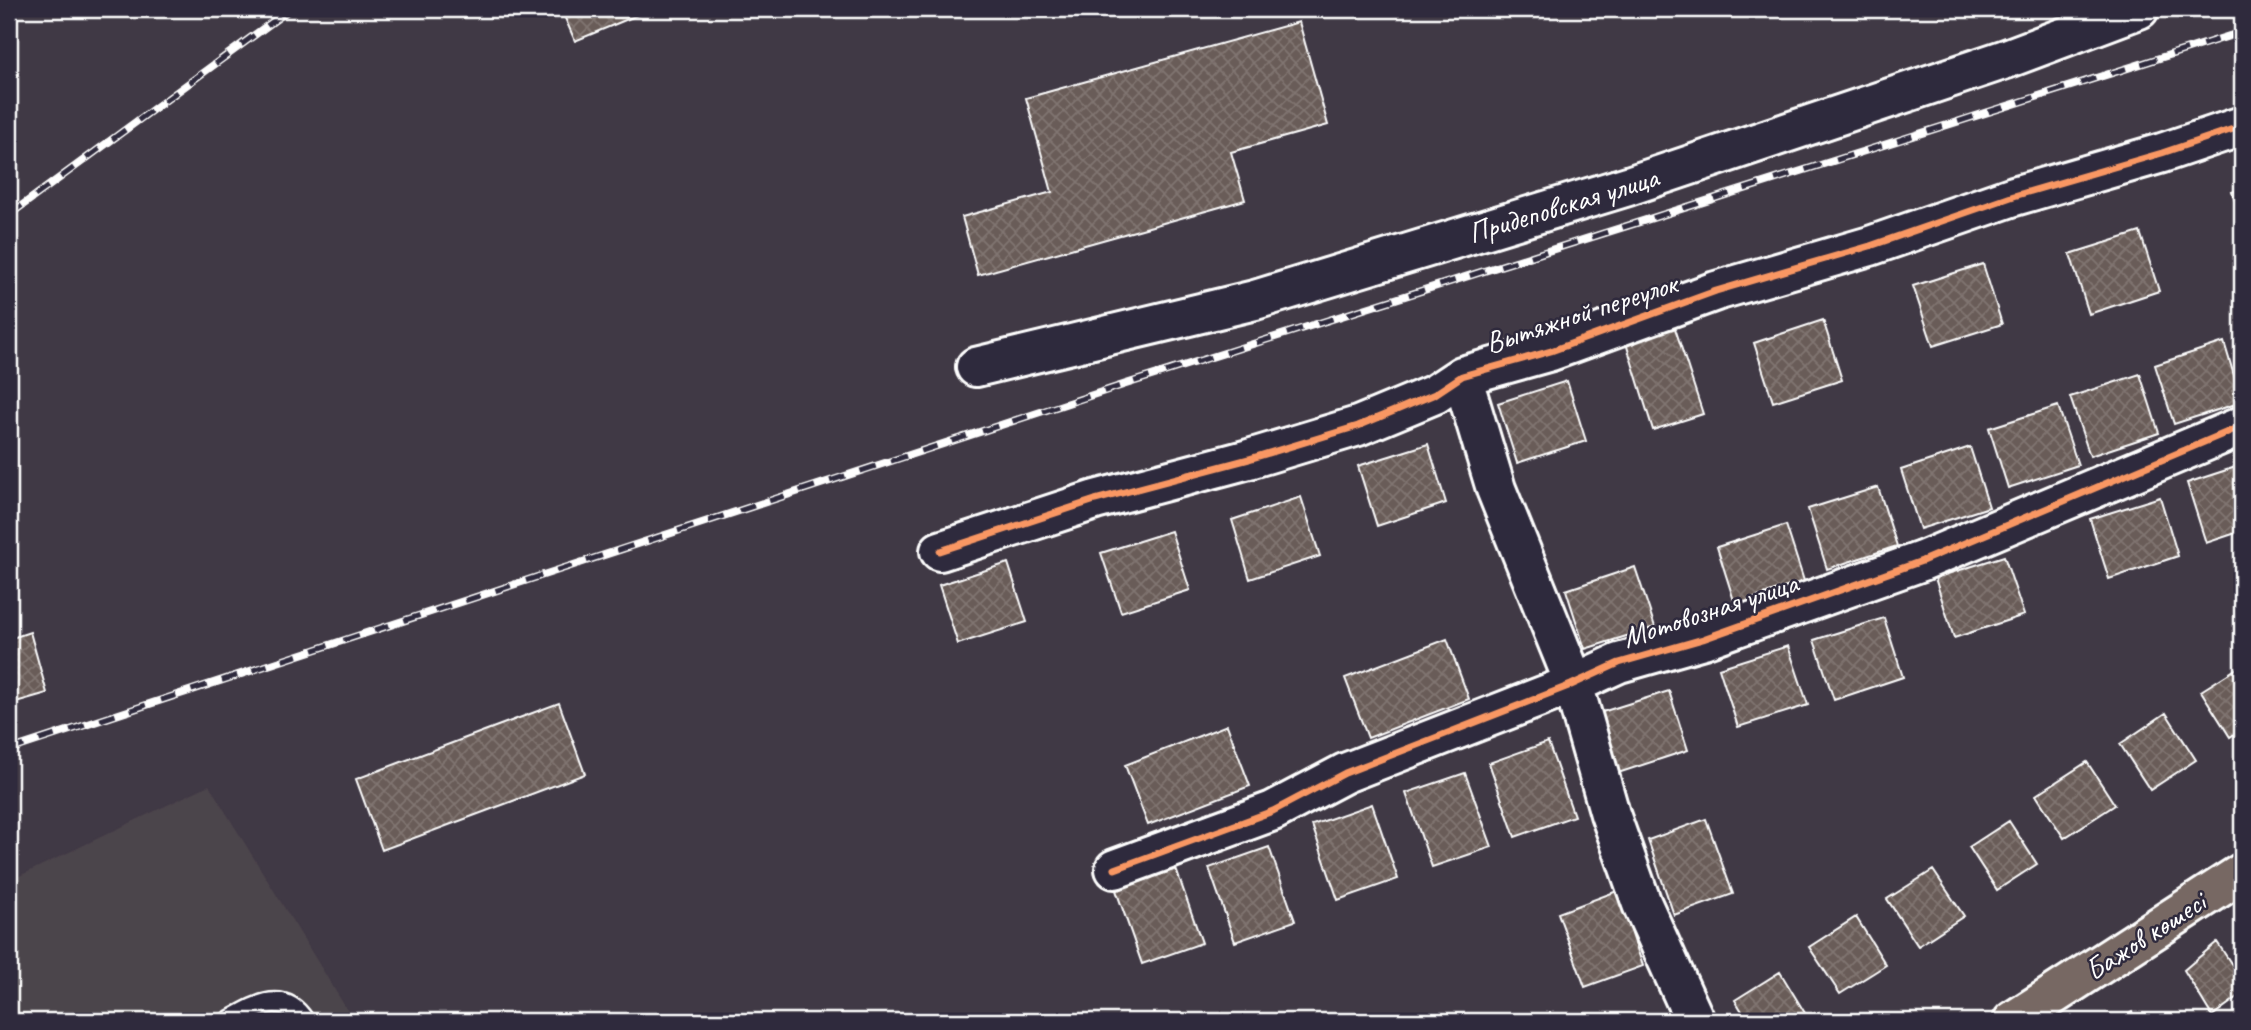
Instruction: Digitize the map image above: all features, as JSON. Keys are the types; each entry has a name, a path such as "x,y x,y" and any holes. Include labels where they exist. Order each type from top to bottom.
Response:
{"main road":[{"name":"Бажов көшесі","path":"2013,1021 2242,873"}],"street":[{"name":"Придеповская улица","path":"976,367 1255,300 1628,186 2006,59 2139,9"},
{"name":"Вытяжной переулок","path":"940,551 1095,500 1249,459 1358,426 1435,394 1462,376 1551,351 1716,291 1870,246 2014,196 2162,153 2242,126"},
{"path":"1462,376 1496,489 1569,670 1571,685 1611,814 1642,904 1695,1021"},
{"name":"Мотовозная улица","path":"1115,869 1273,811 1345,773 1571,685 1619,663 1703,639 1922,561 2242,426"}],"lane":[{"path":"230,1021 263,1002 284,1005 298,1011 304,1021"}],"shaded area":[{"path":"209,785 354,1021 9,1021 9,881"}],"building":[{"path":"561,9 652,9 575,41"},
{"path":"1299,22 1328,125 1231,152 1245,200 978,275 962,217 1052,192 1026,98"},
{"path":"2242,189 2242,223 2232,192"},
{"path":"2140,232 2159,291 2089,314 2070,254"},
{"path":"1983,264 2002,324 1933,346 1913,286"},
{"path":"1823,320 1842,380 1773,402 1754,343"},
{"path":"1674,325 1703,414 1653,430 1625,340"},
{"path":"2224,342 2242,402 2174,424 2155,365"},
{"path":"2140,374 2159,433 2090,456 2070,397"},
{"path":"1567,381 1586,441 1517,463 1498,403"},
{"path":"2058,406 2078,465 2008,488 1989,428"},
{"path":"1428,444 1446,503 1377,526 1358,466"},
{"path":"1970,447 1989,507 1920,529 1901,470"},
{"path":"2242,465 2242,531 2206,543 2187,483"},
{"path":"1878,487 1897,546 1827,569 1808,509"},
{"path":"1301,497 1320,556 1250,579 1232,520"},
{"path":"2160,497 2178,556 2109,579 2090,519"},
{"path":"1786,525 1805,584 1736,607 1717,547"},
{"path":"1171,531 1190,590 1121,612 1101,553"},
{"path":"2004,556 2024,615 1954,638 1935,578"},
{"path":"1008,563 1027,622 958,644 939,585"},
{"path":"1635,567 1655,627 1585,649 1566,590"},
{"path":"1884,618 1903,677 1834,700 1814,640"},
{"path":"30,632 47,693 9,704 9,639"},
{"path":"1447,639 1469,699 1368,738 1345,678"},
{"path":"1788,646 1808,705 1738,727 1719,668"},
{"path":"2242,665 2242,729 2230,737 2201,691"},
{"path":"1669,691 1688,750 1618,773 1599,713"},
{"path":"559,703 585,774 382,850 356,779"},
{"path":"2166,713 2196,760 2150,790 2120,744"},
{"path":"1227,725 1250,786 1148,825 1125,765"},
{"path":"1548,742 1574,816 1515,837 1489,763"},
{"path":"2087,762 2115,805 2064,838 2036,795"},
{"path":"1465,773 1492,847 1432,867 1406,793"},
{"path":"1372,804 1398,879 1338,900 1312,825"},
{"path":"1706,819 1733,894 1674,915 1648,840"},
{"path":"2009,821 2037,864 1997,890 1969,847"},
{"path":"1269,847 1295,921 1235,942 1209,868"},
{"path":"1176,869 1202,943 1142,964 1116,890"},
{"path":"1933,870 1964,916 1918,946 1887,899"},
{"path":"1617,891 1643,966 1585,987 1558,913"},
{"path":"1856,917 1886,965 1840,994 1809,947"},
{"path":"2217,942 2242,980 2242,994 2212,1016 2184,970"},
{"path":"1780,972 1808,1018 1802,1021 1748,1021 1735,1000"},
{"path":"2132,1012 2138,1021 2118,1021"}],"railway":[{"path":"9,215 290,9"},
{"path":"9,750 1126,384 2242,32"}],"cycle path":[{"path":"940,551 1095,500 1249,459 1358,426 1435,394 1462,376 1551,351 1716,291 1870,246 2014,196 2162,153 2242,126"},
{"path":"1115,869 1273,811 1345,773 1571,685 1619,663 1703,639 1922,561 2242,426"}]}
